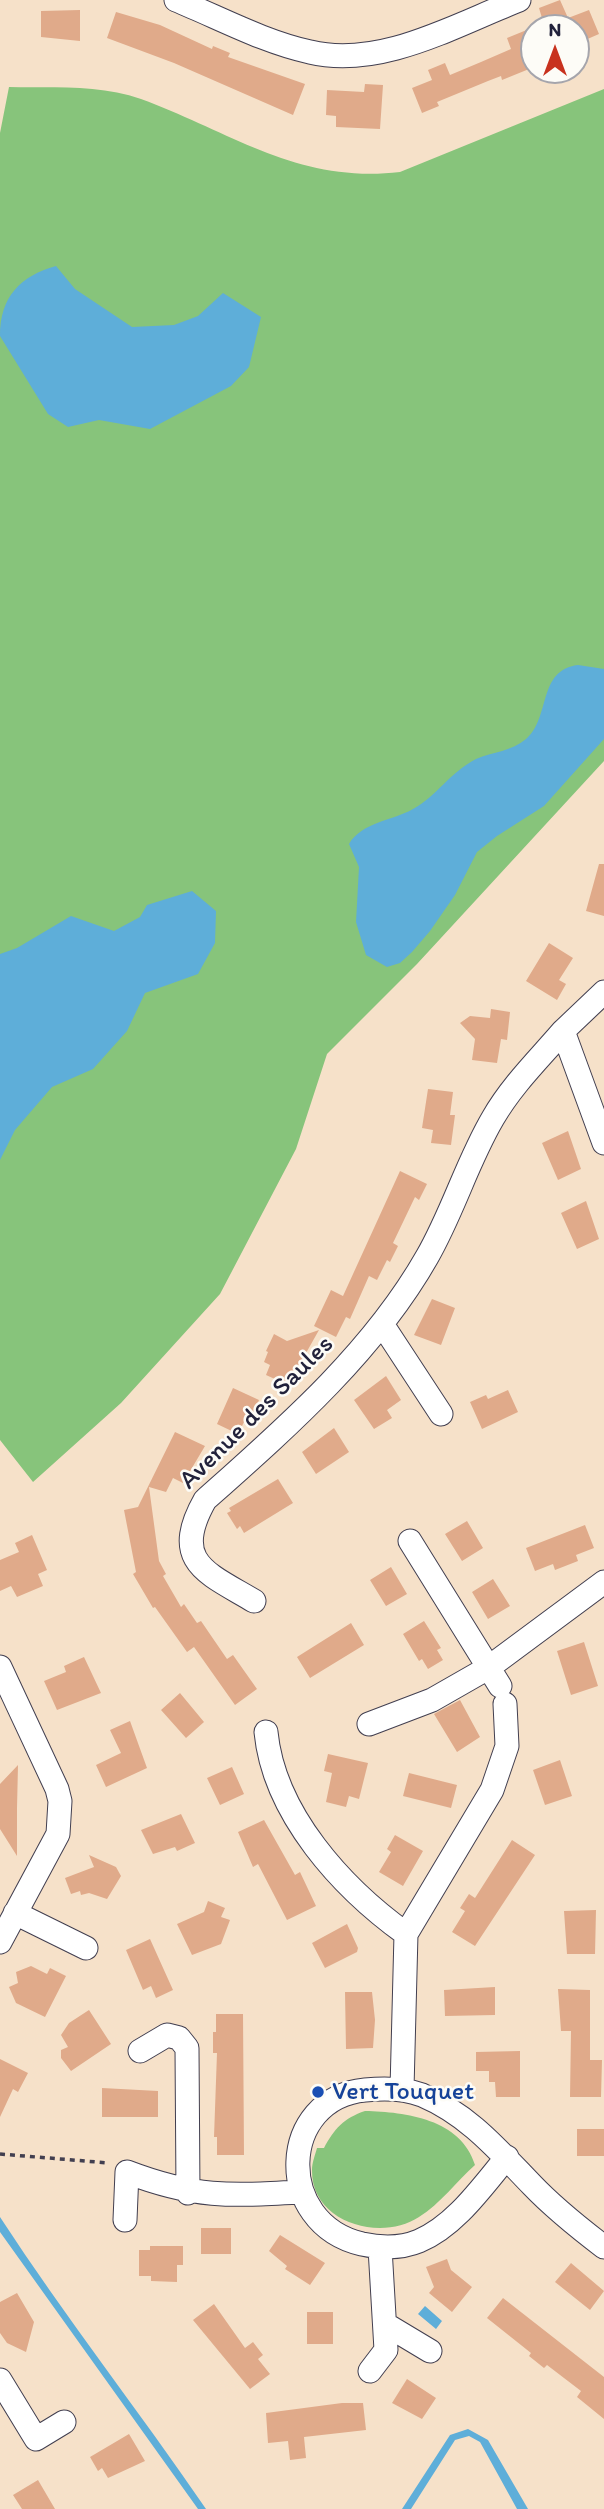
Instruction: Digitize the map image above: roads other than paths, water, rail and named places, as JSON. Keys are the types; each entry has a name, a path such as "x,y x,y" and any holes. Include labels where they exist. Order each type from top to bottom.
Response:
{"street":[{"path":"176,0 290,47 332,56 382,51 411,43 519,0"},
{"name":"Avenue des Saules","path":"254,1601 202,1571 196,1562 192,1532 196,1516 205,1500 297,1416 382,1324 427,1257 494,1118 513,1087 604,992"},
{"path":"564,1031 604,1143"},
{"path":"382,1324 441,1413"},
{"path":"402,2089 406,1934 492,1790 506,1746 498,1686 410,1541"},
{"path":"369,1724 432,1700 498,1686 604,1582"},
{"path":"0,1667 60,1801 58,1834 0,1942"},
{"path":"266,1732 275,1776 306,1832 353,1892 406,1934"},
{"path":"15,1913 86,1948"},
{"path":"140,2051 167,2035 179,2038 187,2048 188,2193"},
{"path":"506,2157 465,2205 440,2228 418,2241 380,2248 335,2234 308,2210 300,2192 299,2156 303,2138 320,2109 353,2091 402,2089 446,2106 477,2128 506,2157 556,2208 604,2247"},
{"path":"125,2220 127,2172 188,2193 224,2196 300,2192"},
{"path":"370,2371 386,2350 380,2248"},
{"path":"385,2324 430,2351"},
{"path":"0,2380 36,2439 64,2422"}],"water":[{"path":"56,266 75,289 132,327 174,325 198,316 223,293 261,317 249,367 231,386 150,429 99,420 68,427 48,414 0,336 4,310 14,290 32,276"},
{"path":"578,665 604,669 604,739 544,806 477,852 455,895 430,931 400,963 387,967 366,955 356,922 359,867 349,844 369,826 421,804 458,771 476,759 521,743 534,730 550,685 556,676 565,669"},
{"path":"192,891 216,911 215,943 198,974 145,993 127,1031 93,1069 52,1087 15,1130 0,1160 0,954 17,948 71,916 114,931 140,917 147,905"},
{"path":"0,2217 206,2509 198,2509 0,2232"},
{"path":"425,2306 442,2321 436,2329 418,2314"},
{"path":"468,2429 488,2440 528,2509 517,2509 480,2442 469,2436 455,2440 411,2509 402,2509 450,2435"}],"place":[{"name":"Vert Touquet","path":"318,2092"}]}
